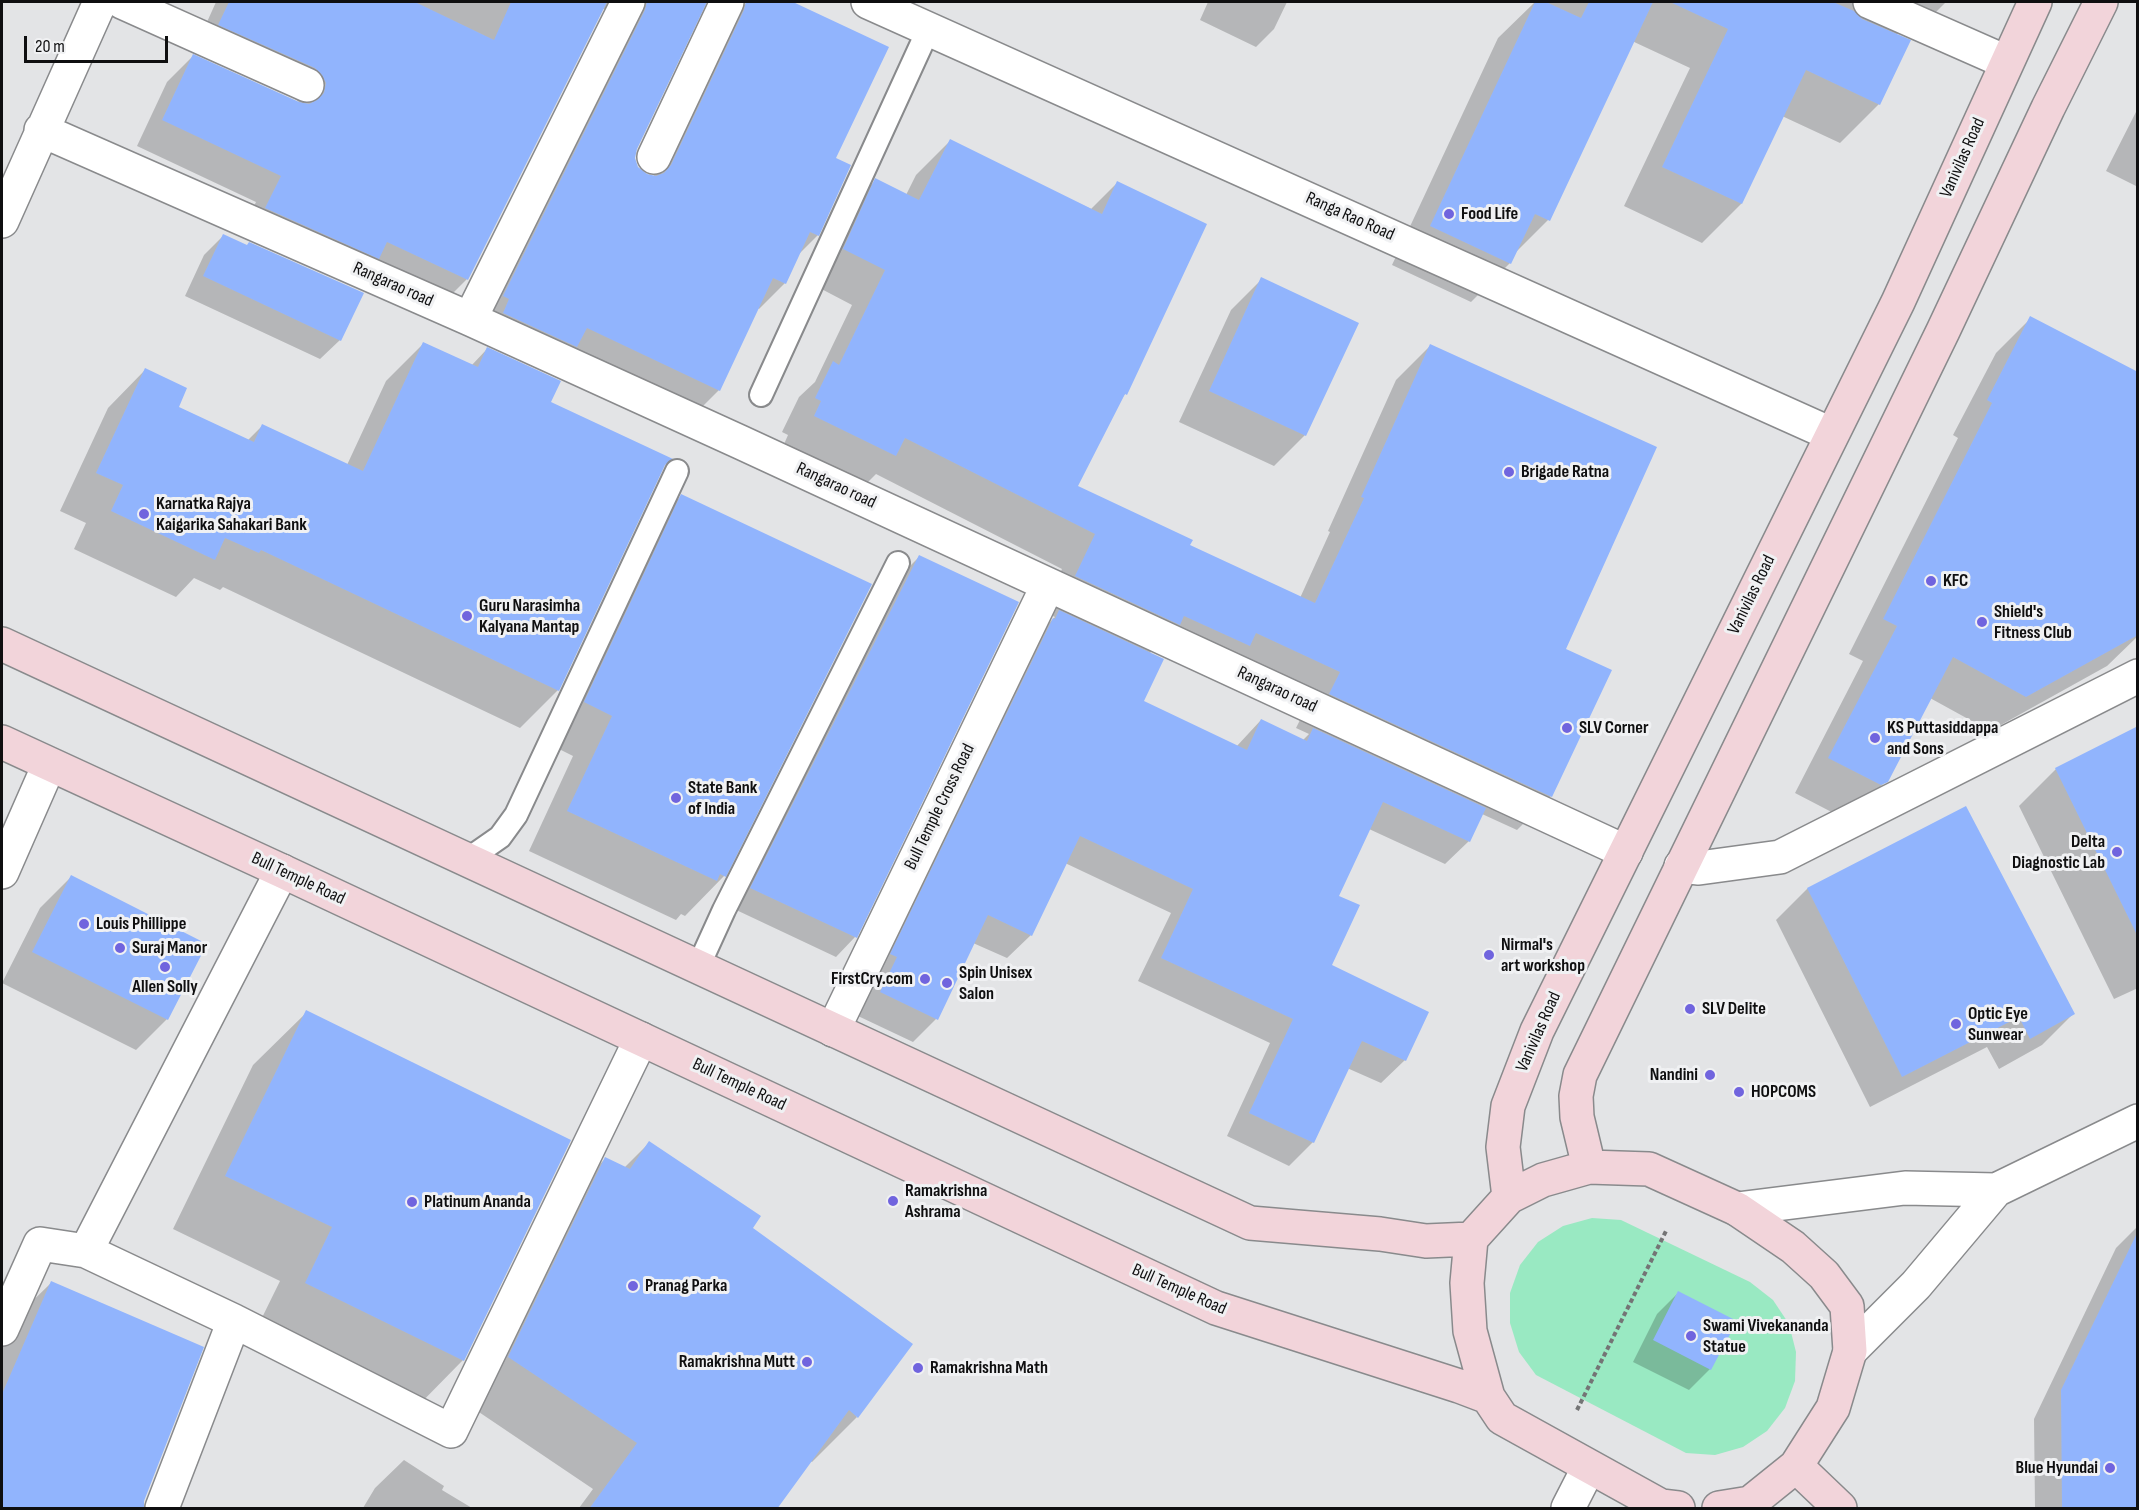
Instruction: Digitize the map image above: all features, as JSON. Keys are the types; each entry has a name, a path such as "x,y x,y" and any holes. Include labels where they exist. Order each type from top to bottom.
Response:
{"main road":[{"name":"Vanivilas Road","path":"1509,1197 1503,1147 1508,1106 1537,1030 1898,302 2035,2"},
{"path":"1589,1167 1577,1118 1576,1096 1580,1075 1943,331 2048,108 2102,2"},
{"path":"2,644 1250,1223 1380,1234 1426,1241 1471,1239"},
{"name":"Bull Temple Road","path":"2,742 1216,1308 1488,1397"},
{"path":"1668,1508 1502,1418 1488,1397 1470,1331 1467,1283 1471,1239 1509,1197 1543,1180 1589,1167 1649,1169 1737,1209 1793,1247 1824,1275 1846,1306 1850,1351 1833,1408 1796,1466 1750,1503 1719,1509"},
{"path":"1796,1466 1840,1509"}],"street":[{"path":"2,221 100,2"},
{"path":"122,2 307,85"},
{"path":"470,319 628,2"},
{"path":"654,157 727,2"},
{"name":"Ranga Rao Road","path":"868,2 1831,434"},
{"path":"1870,2 2007,62"},
{"name":"Rangarao road","path":"41,130 470,319 1626,852"},
{"name":"Bull Temple Cross Road","path":"833,1030 1048,585"},
{"path":"1681,866 1699,868 1780,857 2138,676"},
{"path":"2,872 49,765"},
{"path":"86,1251 282,871"},
{"path":"2,1329 40,1244 86,1251 234,1321 451,1431 641,1039"},
{"path":"1850,1351 1916,1285 1996,1190 2138,1121"},
{"path":"1737,1209 1905,1188 1996,1190"},
{"path":"162,1509 234,1321"},
{"path":"1568,1509 1589,1467"}],"lane":[{"path":"761,395 929,28"},
{"path":"466,860 501,837 516,815 676,471"},
{"path":"698,967 724,910 898,564"}],"path":[{"path":"1577,1410 1666,1229"}],"green space":[{"path":"1592,1218 1621,1220 1750,1282 1773,1300 1789,1324 1796,1352 1795,1381 1785,1408 1767,1431 1743,1447 1715,1455 1686,1453 1536,1375 1519,1352 1510,1323 1510,1293 1520,1265 1538,1242 1563,1226"}],"building":[{"path":"229,2 415,2 494,40 511,2 607,2 468,280 387,242 379,259 265,208 281,176 162,120 193,54 299,102 309,104 324,93 326,83 315,68 218,25"},
{"path":"647,2 707,2 637,149 635,158 638,167 647,174 656,176 664,173 671,165 746,2 793,2 889,47 836,158 851,165 819,236 810,232 786,284 773,278 720,391 587,328 577,347 503,313 509,299 503,296"},
{"path":"1535,2 1546,2 1581,18 1589,2 1653,2 1550,221 1535,214 1511,264 1430,226"},
{"path":"1670,2 1833,2 1854,11 1862,19 1911,40 1880,105 1806,70 1742,204 1662,167 1728,29"},
{"path":"950,139 1102,214 1117,181 1207,224 1127,395 1125,394 1078,486 1193,540 1190,545 1315,603 1364,498 1361,497 1430,344 1657,447 1566,649 1612,670 1552,797 1329,694 1340,672 1256,633 1250,646 1184,616 1180,625 1075,576 1095,534 905,438 896,456 814,416 821,401 815,398 833,361 839,365 885,270 843,249 875,178 919,200"},
{"path":"223,234 247,245 249,242 364,293 341,341 203,276"},
{"path":"1261,277 1359,323 1306,436 1209,391"},
{"path":"2030,316 2138,372 2138,635 2026,697 1953,657 1888,782 1881,785 1828,758 1897,626 1883,619 1992,403 1987,400"},
{"path":"423,342 478,367 487,347 561,381 551,402 673,459 665,465 559,691 261,550 259,553 225,538 215,560 111,511 123,485 96,473 145,368 187,388 179,407 254,442 262,424 363,471"},
{"path":"681,494 872,584 726,877 720,874 717,881 567,811 612,716 584,702"},
{"path":"919,555 1019,602 857,938 750,888"},
{"path":"1059,610 1164,659 1144,701 1247,750 1261,719 1307,741 1313,728 1486,808 1470,842 1383,802 1339,896 1360,905 1332,965 1429,1012 1406,1061 1362,1041 1314,1143 1249,1113 1293,1019 1161,958 1193,889 1080,836 1032,936 988,915 938,1020 880,992 897,957 890,954 1053,618 1055,619"},
{"name":"Delta Diagnostic Lab","path":"2138,726 2138,937 2055,768"},
{"path":"1966,806 2075,1014 2030,1039 2019,1017 1902,1077 1807,888"},
{"name":"Suraj Manor","path":"71,875 207,944 168,1020 32,952"},
{"name":"Platinum Ananda","path":"306,1010 571,1140 464,1361 305,1283 332,1227 225,1176"},
{"path":"649,1141 761,1216 753,1228 913,1344 858,1418 849,1410 777,1509 589,1509 637,1443 508,1357 605,1157 630,1169"},
{"path":"2138,1231 2138,1509 2062,1509 2061,1390"},
{"path":"51,1281 204,1347 144,1501 144,1509 2,1509 2,1394"},
{"path":"1678,1291 1737,1321 1711,1370 1653,1340"}],"place":[{"name":"Food Life","path":"1449,214"},
{"name":"Brigade Ratna","path":"1509,472"},
{"name":"Karnatka Rajya Kaigarika Sahakari Bank","path":"144,514"},
{"name":"KFC","path":"1931,581"},
{"name":"Guru Narasimha Kalyana Mantap","path":"467,616"},
{"name":"Shield's Fitness Club","path":"1982,622"},
{"name":"SLV Corner","path":"1567,728"},
{"name":"KS Puttasiddappa and Sons","path":"1875,738"},
{"name":"State Bank of India","path":"676,798"},
{"name":"Delta Diagnostic Lab","path":"2117,852"},
{"name":"Louis Phillippe","path":"84,924"},
{"name":"Suraj Manor","path":"120,948"},
{"name":"Nirmal's art workshop","path":"1489,955"},
{"name":"Allen Solly","path":"165,967"},
{"name":"FirstCry.com","path":"925,979"},
{"name":"Spin Unisex Salon","path":"947,983"},
{"name":"SLV Delite","path":"1690,1009"},
{"name":"Optic Eye Sunwear","path":"1956,1024"},
{"name":"Nandini","path":"1710,1075"},
{"name":"HOPCOMS","path":"1739,1092"},
{"name":"Ramakrishna Ashrama","path":"893,1201"},
{"name":"Platinum Ananda","path":"412,1202"},
{"name":"Pranag Parka","path":"633,1286"},
{"name":"Swami Vivekananda Statue","path":"1691,1336"},
{"name":"Ramakrishna Mutt","path":"807,1362"},
{"name":"Ramakrishna Math","path":"918,1368"},
{"name":"Blue Hyundai","path":"2110,1468"}]}
